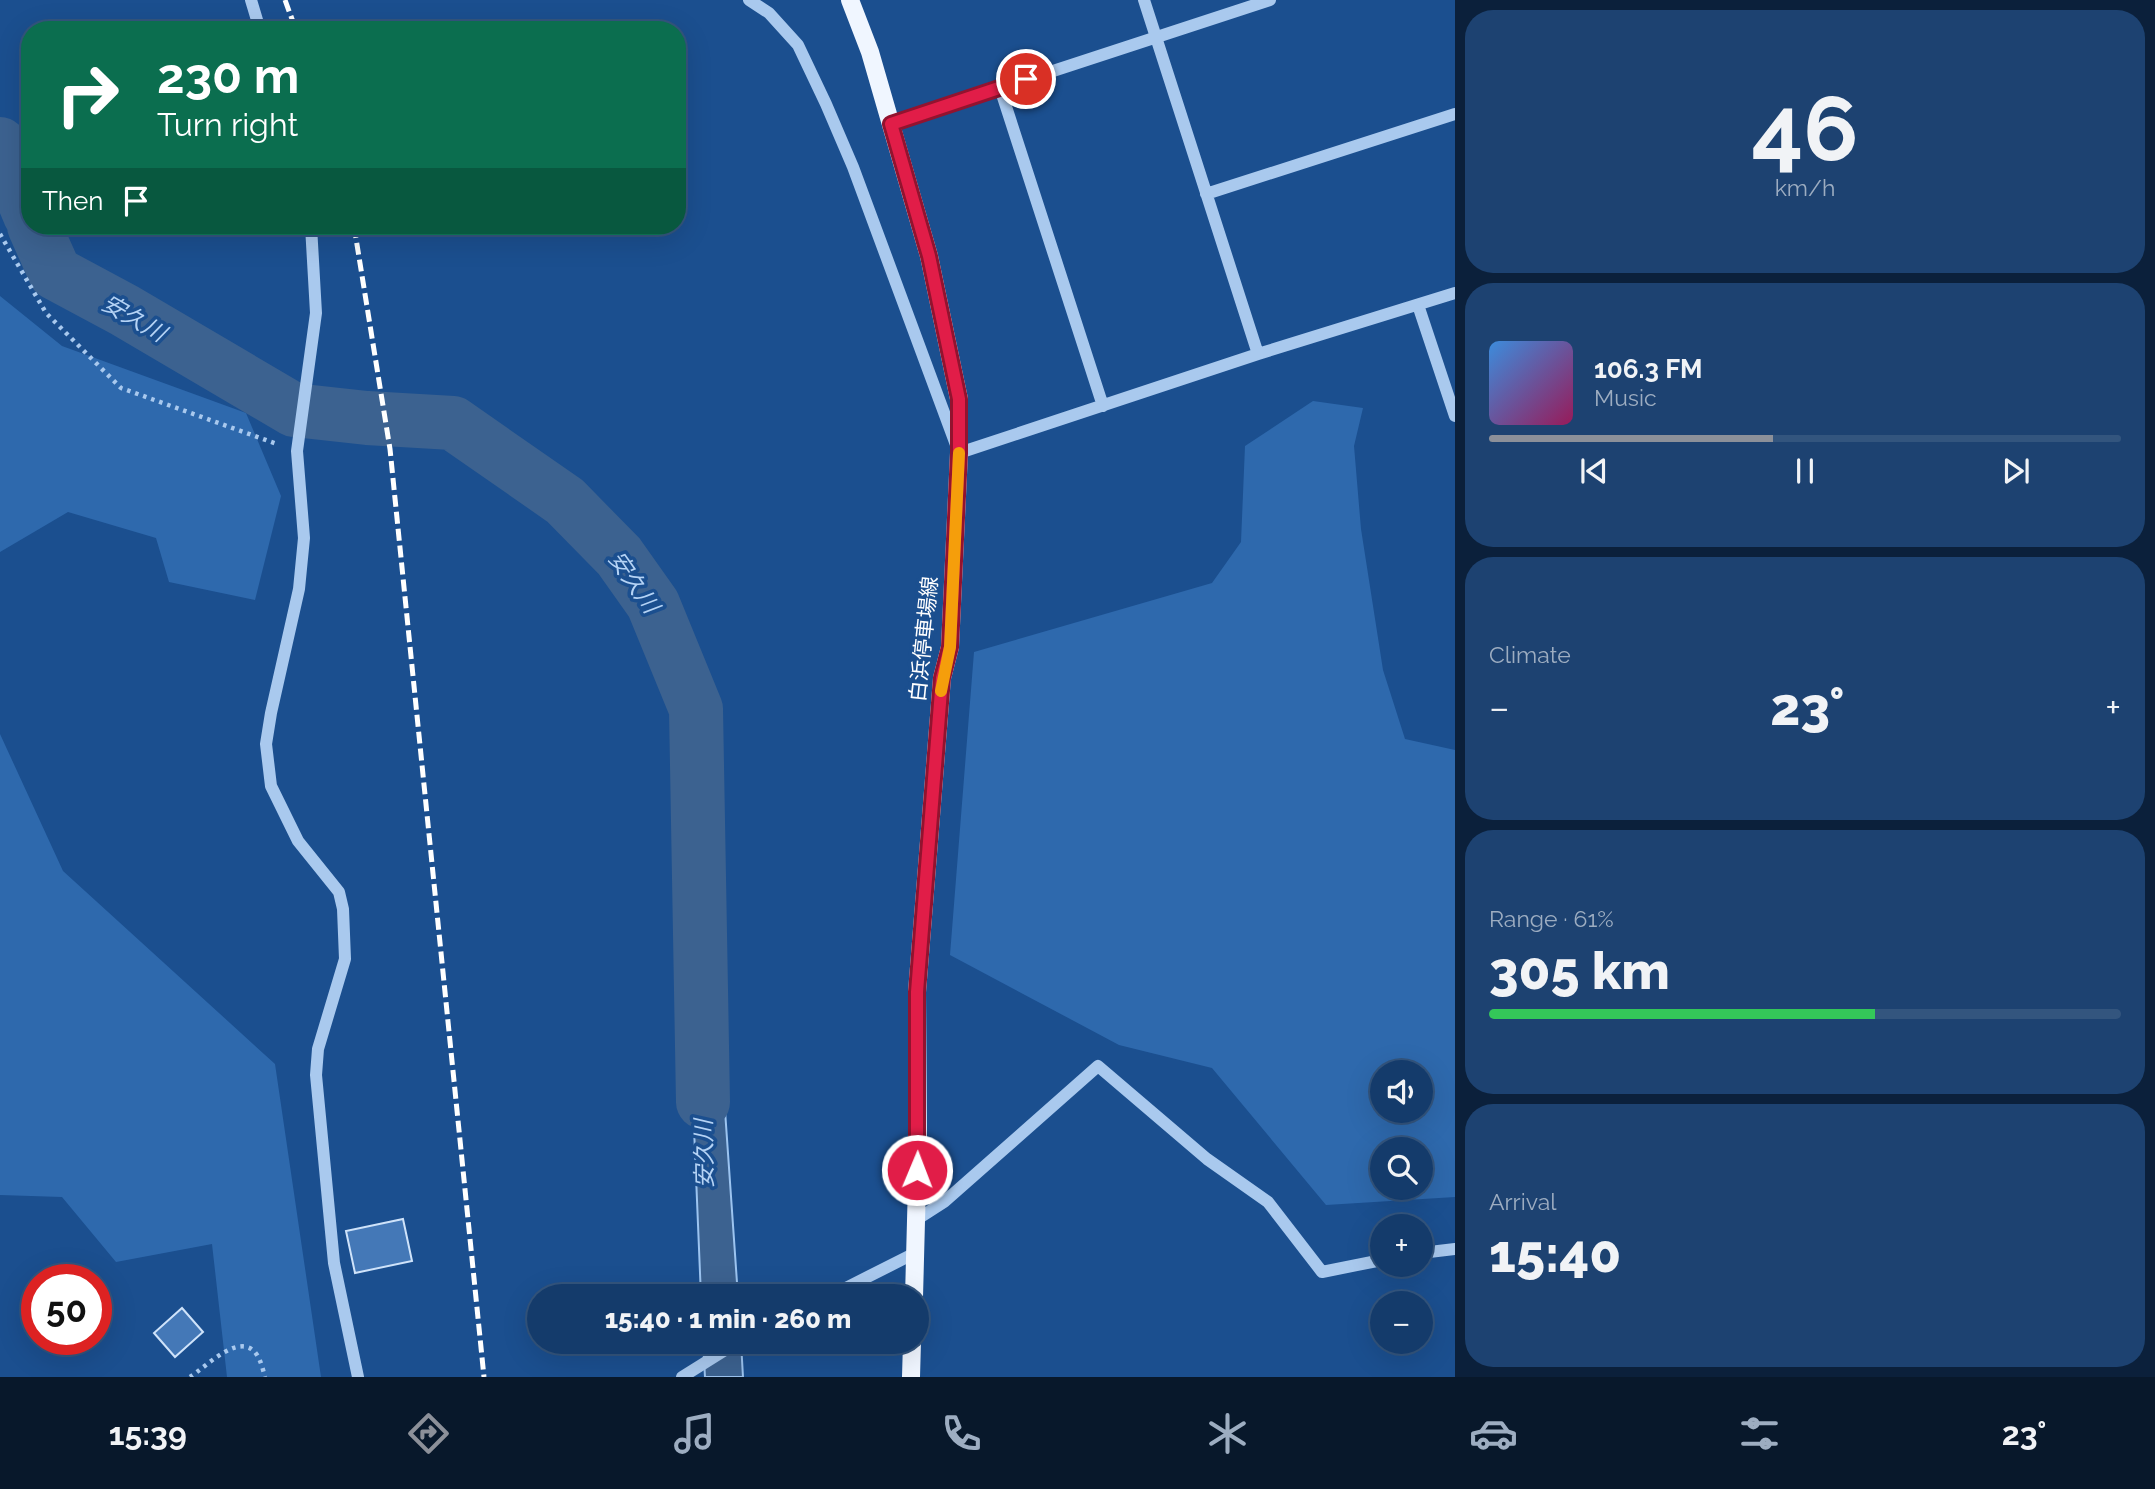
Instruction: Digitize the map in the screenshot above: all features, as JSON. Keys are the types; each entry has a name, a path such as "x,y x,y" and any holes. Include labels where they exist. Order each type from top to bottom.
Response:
{"main road":[{"name":"白浜停車場線","path":"850,0 870,52 929,256 959,399 950,647 942,678 917,992 914,1284"},
{"path":"911,1377 912,1354"}],"street":[{"path":"251,0 257,21"},
{"path":"749,0 769,13 799,45 853,167 959,453 1258,354 1455,293"},
{"path":"1144,0 1258,354"},
{"path":"891,124 1269,0"},
{"path":"1000,88 1103,406"},
{"path":"1206,194 1455,114"},
{"path":"312,235 316,313 297,451 304,538 299,589 266,744 271,786 298,841 339,892 343,909 345,959 318,1049 316,1075 334,1263 358,1377"},
{"path":"1418,305 1455,416"},
{"path":"916,1220 944,1202 1098,1066 1207,1159 1268,1202 1322,1272 1370,1262"},
{"path":"1433,1252 1455,1249"},
{"path":"853,1284 915,1252"},
{"path":"683,1376 718,1354"}],"path":[{"path":"0,234 46,313 121,388 297,451"},
{"path":"190,1377 230,1347 246,1346 257,1354 265,1377"}],"shaded area":[{"path":"0,296 62,346 246,413 281,496 255,600 169,582 156,538 68,512 0,552"},
{"path":"1313,401 1363,408 1354,446 1361,529 1383,670 1405,739 1455,750 1455,1197 1433,1198 1433,1137 1370,1137 1370,1200 1407,1200 1326,1205 1212,1068 1119,1045 950,955 974,652 1212,583 1241,542 1245,446"},
{"path":"0,734 63,871 275,1064 321,1377 227,1377 212,1244 116,1262 62,1197 0,1195"}],"water":[{"path":"719,1024 737,1284 700,1284 690,1031"},
{"path":"704,1354 742,1354 743,1377 705,1377"}],"building":[{"path":"403,1219 412,1261 355,1273 346,1231"},
{"path":"182,1308 203,1332 175,1357 154,1333"}],"waterway":[{"name":"安久川","path":"0,144 21,194"},
{"name":"安久川","path":"38,235 55,273 124,310 294,410 453,423 565,501 619,556 653,604 696,709 703,1102"}],"railway":[{"path":"285,0 293,21"},
{"path":"355,235 390,449 484,1377"}],"slow traffic":[{"path":"941,691 950,647 959,453"}],"route":[{"path":"917,1170 917,992 942,678 950,647 959,399 929,256 891,124 1026,79"}]}
